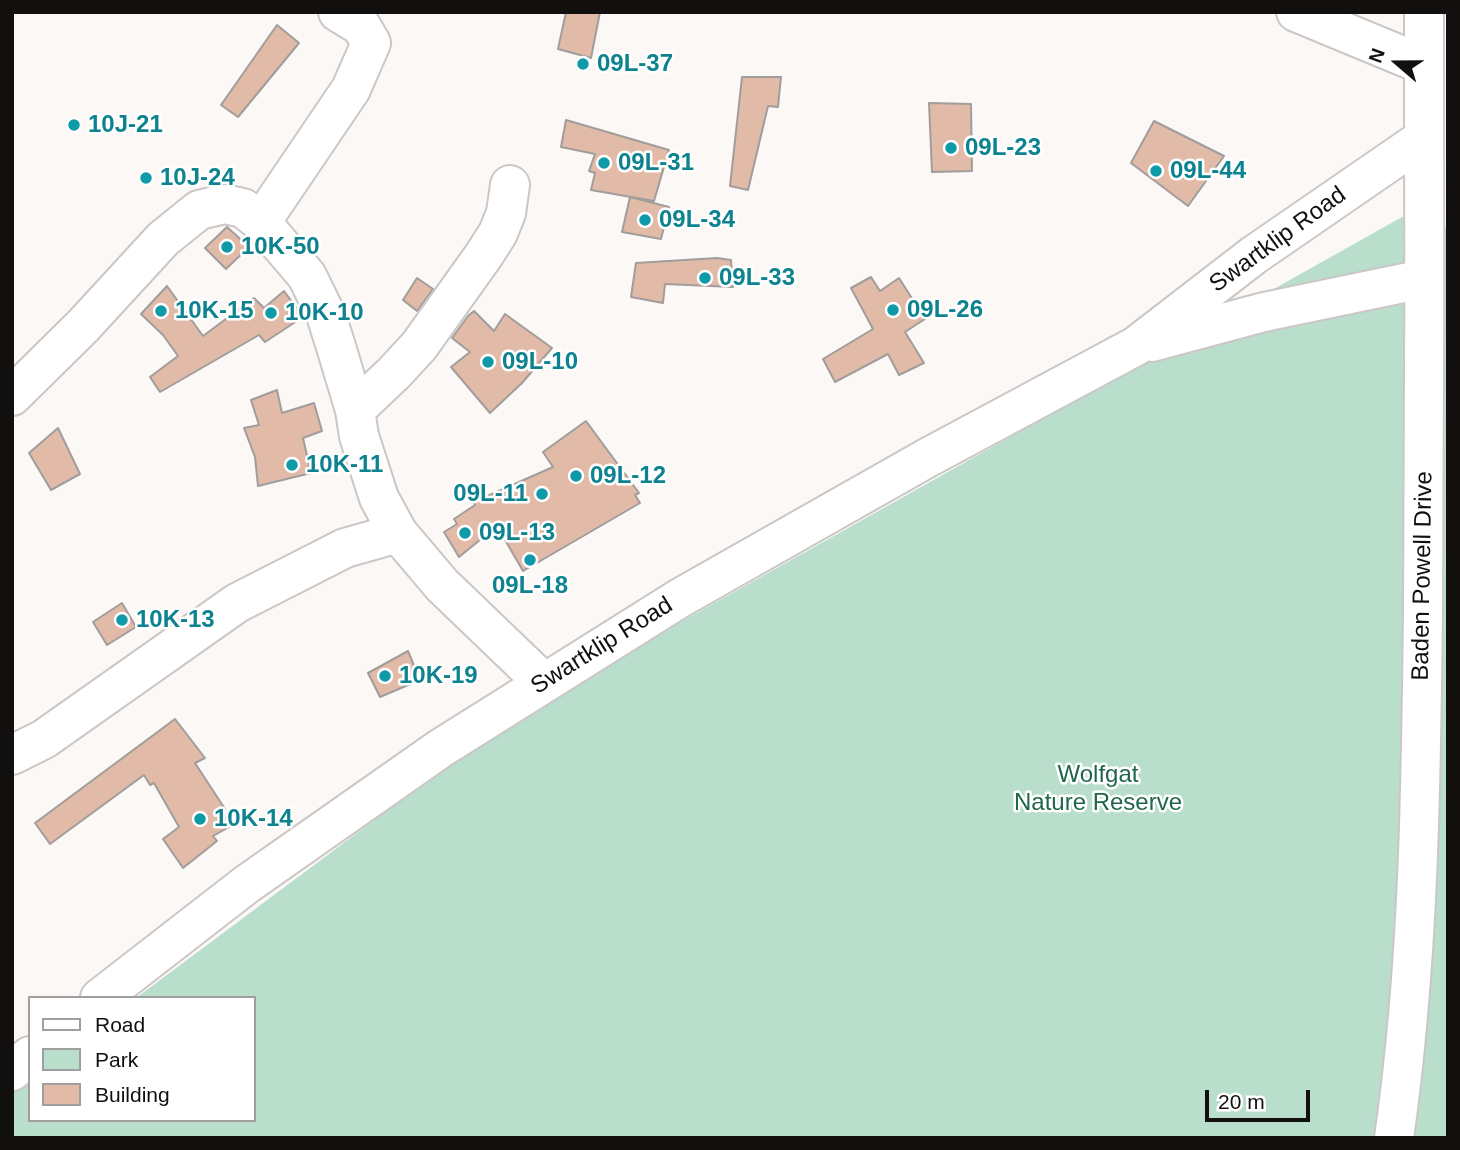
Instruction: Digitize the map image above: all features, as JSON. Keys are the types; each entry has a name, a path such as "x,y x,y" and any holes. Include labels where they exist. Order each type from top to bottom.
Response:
{"main road":[{"path":"261,222 351,89 370,43 361,26 338,12"},
{"path":"1296,12 1424,65"},
{"name":"Baden Powell Drive","path":"1394,1138 1412,971 1419,855 1425,447 1423,279 1436,136 1424,65 1424,12"},
{"name":"Swartklip Road","path":"103,996 247,884 441,748 543,682 736,566 928,458 1136,346 1254,255 1436,136"},
{"path":"355,410 419,346 484,255 498,233 506,213 510,185"},
{"path":"12,396 74,335 163,239 199,210 224,204 243,208 261,222 307,276 326,315 379,498 398,533 442,585 543,682"},
{"name":"Swartklip Road","path":"1136,346 1264,312 1423,279"},
{"path":"12,755 44,739 237,603 345,548 398,533"},
{"path":"12,1071 28,1058"}],"green space":[{"name":"Wolfgat Nature Reserve","path":"1402,217 1448,228 1448,1138 12,1138 12,1090 28,1078 28,1122 256,1122 256,996 139,996 515,715"}],"building":[{"path":"566,12 600,12 591,58 558,49"},
{"path":"277,25 299,43 238,117 221,105"},
{"path":"742,77 781,77 778,107 768,106 748,190 730,186"},
{"name":"09L-23","path":"929,103 971,104 972,171 932,172"},
{"path":"566,120 669,150 654,201 591,190 595,173 589,171 595,154 561,147"},
{"name":"09L-44","path":"1154,121 1224,156 1188,206 1131,163"},
{"name":"09L-34","path":"630,197 669,207 661,239 622,232"},
{"name":"10K-50","path":"227,227 249,247 226,269 205,248"},
{"path":"717,258 731,260 733,287 665,284 663,303 631,297 636,263"},
{"path":"871,277 880,291 899,278 925,319 905,332 924,363 899,375 888,354 835,382 823,359 873,329 851,288"},
{"path":"417,278 433,289 417,311 403,300"},
{"path":"167,286 203,336 254,298 264,308 284,291 303,317 265,342 259,335 160,392 150,377 178,356 163,335 141,314"},
{"name":"09L-10","path":"474,311 494,331 505,314 552,348 522,383 490,413 451,367 470,352 452,338"},
{"path":"277,390 282,413 314,403 322,431 303,438 311,473 258,486 255,457 244,428 259,425 251,400"},
{"path":"586,421 639,493 635,495 640,503 523,571 497,526 459,557 444,532 457,524 454,519 475,505 474,502 553,467 543,452"},
{"path":"58,428 80,474 51,490 29,453"},
{"name":"10K-13","path":"122,603 136,627 107,645 93,622"},
{"name":"10K-19","path":"408,651 420,680 380,697 368,673"},
{"path":"175,719 205,758 195,763 225,809 221,812 231,826 213,836 217,841 183,868 163,839 179,827 154,783 150,785 144,775 50,844 35,823"}],"place":[{"name":"09L-37","path":"583,64"},
{"name":"10J-21","path":"74,125"},
{"name":"09L-23","path":"951,148"},
{"name":"09L-31","path":"604,163"},
{"name":"09L-44","path":"1156,171"},
{"name":"10J-24","path":"146,178"},
{"name":"09L-34","path":"645,220"},
{"name":"10K-50","path":"227,247"},
{"name":"09L-33","path":"705,278"},
{"name":"09L-26","path":"893,310"},
{"name":"10K-15","path":"161,311"},
{"name":"10K-10","path":"271,313"},
{"name":"09L-10","path":"488,362"},
{"name":"10K-11","path":"292,465"},
{"name":"09L-12","path":"576,476"},
{"name":"09L-11","path":"542,494"},
{"name":"09L-13","path":"465,533"},
{"name":"09L-18","path":"530,560"},
{"name":"10K-13","path":"122,620"},
{"name":"10K-19","path":"385,676"},
{"name":"10K-14","path":"200,819"}]}
